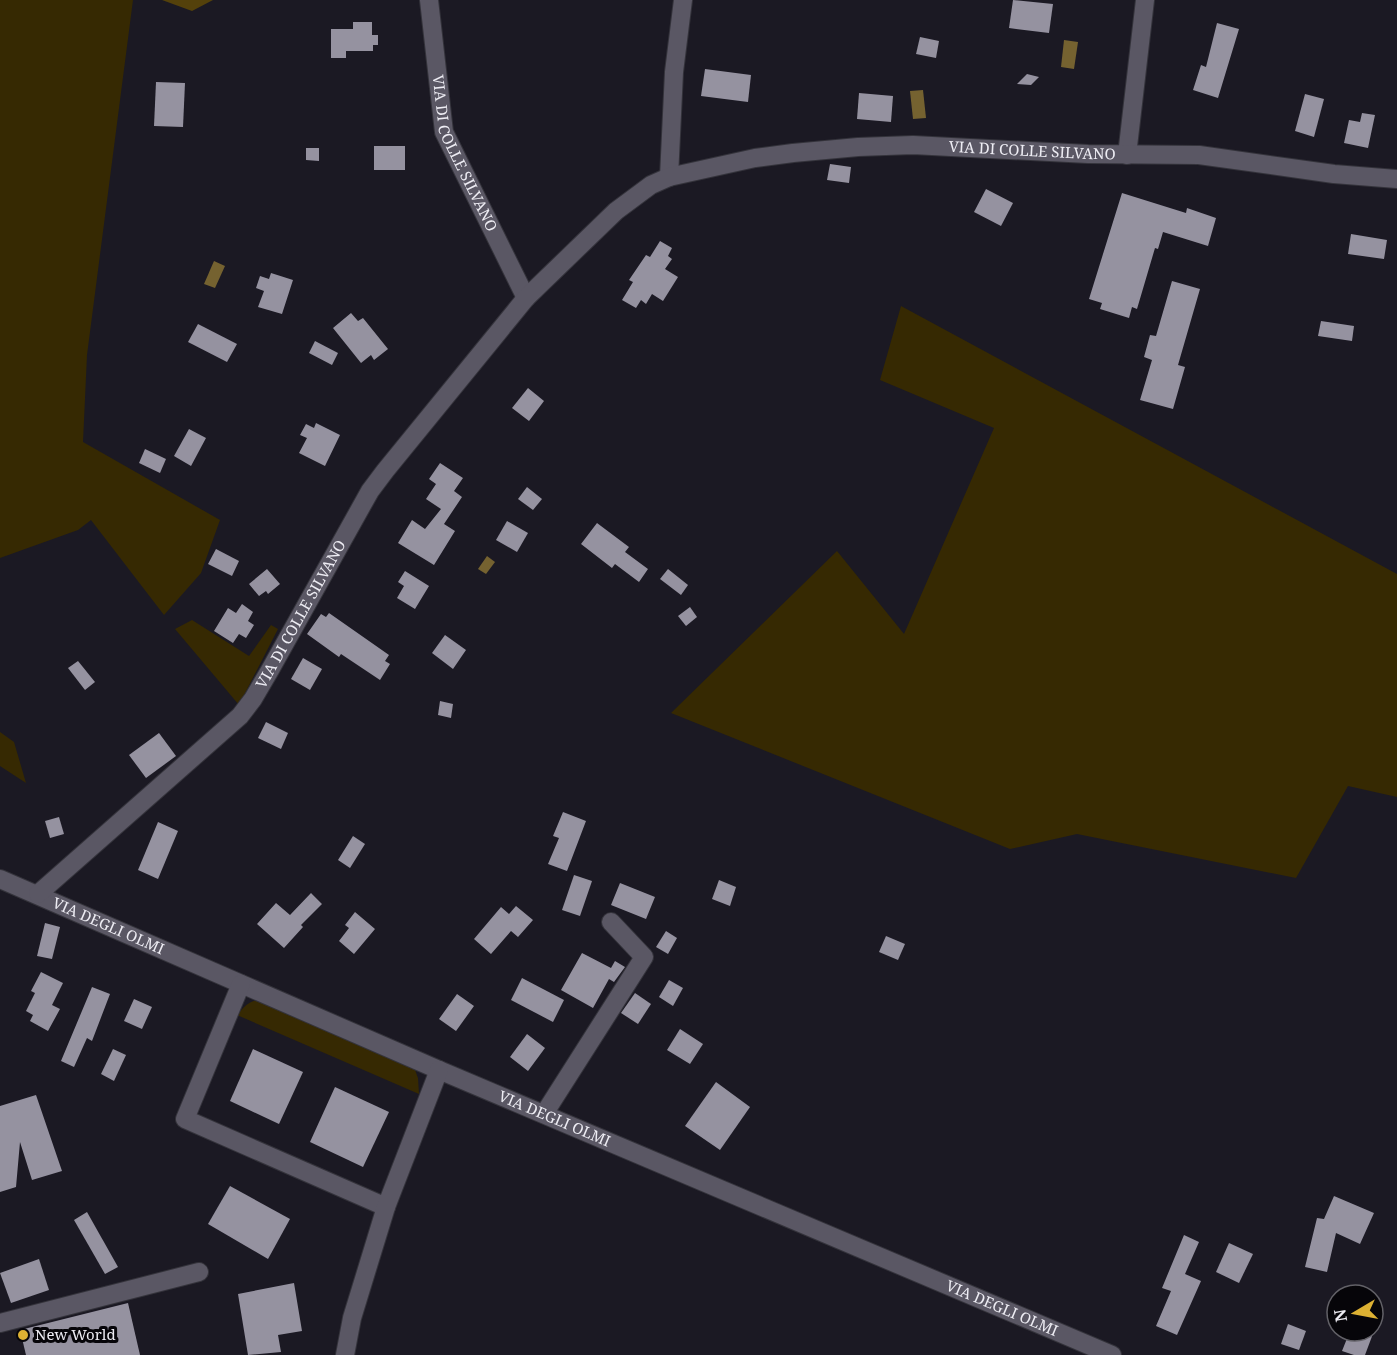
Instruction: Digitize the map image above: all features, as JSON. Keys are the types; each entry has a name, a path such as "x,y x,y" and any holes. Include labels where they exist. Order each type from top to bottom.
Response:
{"street":[{"name":"VIA DI COLLE SILVANO","path":"429,0 444,132 526,298"},
{"path":"669,177 674,72 683,0"},
{"path":"1128,155 1145,0"},
{"name":"VIA DI COLLE SILVANO","path":"38,894 240,716 270,670 370,491 526,298 616,211 651,185 669,177 755,158 882,146 954,146 1064,153 1213,156 1334,174 1397,179"},
{"name":"VIA DEGLI OLMI","path":"0,879 439,1070 1112,1355"},
{"path":"544,1114 644,957 611,922"},
{"path":"241,984 185,1119 386,1207"},
{"path":"345,1355 352,1318 386,1207 439,1070"},
{"path":"0,1323 199,1272"}],"shaded area":[{"path":"0,0 133,0 87,355 83,442 220,520 201,573 164,615 91,520 78,530 0,558"},
{"path":"162,0 213,0 192,11"},
{"path":"1064,40 1078,42 1074,69 1061,67"},
{"path":"923,90 926,118 913,119 910,91"},
{"path":"214,261 225,266 215,288 204,284"},
{"path":"901,306 1397,574 1397,797 1348,786 1296,878 1077,834 1010,849 671,713 837,551 904,634 994,428 880,380"},
{"path":"487,556 495,562 486,574 478,569"},
{"path":"192,620 249,656 271,625 278,629 239,705 175,629"},
{"path":"0,732 14,742 26,783 0,766"},
{"path":"259,1000 414,1067 418,1078 419,1094 237,1015 249,1003"}],"building":[{"path":"1013,0 1053,4 1049,33 1009,28"},
{"path":"353,22 372,22 372,35 378,35 378,45 373,45 373,51 346,51 346,58 331,58 331,29 353,29"},
{"path":"1217,23 1239,29 1218,98 1193,90 1201,65 1206,67"},
{"path":"920,37 939,41 936,58 916,54"},
{"path":"705,69 751,75 748,102 701,96"},
{"path":"1027,74 1039,77 1031,85 1017,84"},
{"path":"156,82 185,83 183,127 154,126"},
{"path":"859,93 893,96 891,122 857,119"},
{"path":"1305,94 1324,99 1314,137 1295,131"},
{"path":"1362,113 1375,115 1368,148 1344,143 1349,120 1360,122"},
{"path":"374,146 405,146 405,170 374,170"},
{"path":"306,148 319,148 319,161 306,160"},
{"path":"830,164 851,167 849,183 827,180"},
{"path":"986,189 1013,203 1001,226 974,212"},
{"path":"1122,193 1186,213 1187,208 1216,218 1208,246 1163,232 1158,249 1155,248 1137,309 1132,307 1129,318 1100,309 1102,303 1089,299"},
{"path":"1351,234 1387,240 1384,259 1348,254"},
{"path":"660,241 672,248 668,256 672,259 665,269 678,277 663,301 652,294 646,304 641,300 636,308 622,300 633,282 629,280 646,255 650,257"},
{"path":"271,273 293,280 282,314 258,307 264,291 256,288 260,276 269,279"},
{"path":"1172,281 1200,289 1178,365 1185,367 1173,409 1140,400 1152,360 1144,357 1150,335 1156,336"},
{"path":"351,313 358,321 363,318 388,349 374,360 371,355 361,363 333,328"},
{"path":"1321,321 1354,326 1352,341 1318,336"},
{"path":"198,324 237,344 227,362 188,342"},
{"path":"315,341 338,353 332,365 309,353"},
{"path":"528,388 544,401 529,421 512,408"},
{"path":"316,423 340,435 325,466 299,453 307,438 300,435 306,424 314,428"},
{"path":"189,429 206,438 191,466 174,456"},
{"path":"145,449 166,459 160,473 139,463"},
{"path":"440,463 463,478 454,491 462,497 444,524 455,531 434,565 398,543 412,520 425,529 441,509 426,499 436,484 429,479"},
{"path":"527,487 542,499 533,510 518,499"},
{"path":"507,521 528,533 517,552 496,540"},
{"path":"597,523 629,547 625,552 648,569 639,582 615,564 612,568 581,544"},
{"path":"216,549 239,561 232,576 208,564"},
{"path":"267,569 280,584 268,594 266,591 259,596 249,584"},
{"path":"668,569 688,585 681,595 660,579"},
{"path":"405,571 429,586 415,609 397,598 404,586 398,582"},
{"path":"242,604 253,612 248,621 254,625 246,638 239,634 233,643 214,631 228,608 236,613"},
{"path":"690,607 697,617 686,626 678,616"},
{"path":"329,613 389,655 385,661 390,664 380,680 341,654 339,657 307,634 321,614 326,617"},
{"path":"445,635 466,650 453,669 432,653"},
{"path":"303,658 322,669 310,690 291,679"},
{"path":"78,661 95,682 85,690 68,668"},
{"path":"440,701 453,704 451,718 438,715"},
{"path":"266,722 288,733 281,749 258,738"},
{"path":"159,733 176,756 146,778 129,755"},
{"path":"563,812 586,821 567,871 548,864 559,838 553,836"},
{"path":"59,817 64,834 50,838 45,821"},
{"path":"158,822 178,831 158,879 138,870"},
{"path":"353,836 365,844 350,868 338,860"},
{"path":"574,875 592,881 580,916 562,910"},
{"path":"719,880 736,887 730,906 712,899"},
{"path":"620,883 655,897 646,919 611,905"},
{"path":"311,893 322,904 301,925 303,927 284,948 257,924 276,903 290,915"},
{"path":"516,906 533,920 518,937 511,931 491,954 474,939 501,907 509,914"},
{"path":"355,912 375,929 354,954 339,941 349,928 345,925"},
{"path":"45,923 60,927 52,959 37,956"},
{"path":"666,931 677,938 668,954 656,947"},
{"path":"886,936 905,944 898,960 879,952"},
{"path":"582,953 611,968 615,961 625,967 614,982 609,979 593,1008 561,990"},
{"path":"41,972 63,983 52,1005 60,1009 48,1031 30,1021 33,1015 26,1011 35,993 31,991"},
{"path":"522,978 564,1000 553,1022 511,1000"},
{"path":"669,980 683,988 673,1006 659,997"},
{"path":"92,987 110,994 92,1041 87,1038 74,1067 61,1061"},
{"path":"635,993 651,1004 638,1024 621,1013"},
{"path":"457,994 474,1006 456,1031 439,1019"},
{"path":"134,999 152,1007 142,1029 124,1021"},
{"path":"680,1029 703,1044 690,1064 667,1050"},
{"path":"527,1034 545,1048 528,1071 510,1057"},
{"path":"113,1049 126,1055 114,1081 101,1074"},
{"path":"253,1049 303,1072 279,1124 230,1101"},
{"path":"716,1082 750,1107 720,1150 685,1126"},
{"path":"335,1087 389,1112 363,1167 310,1142"},
{"path":"36,1095 62,1171 32,1180 20,1142 16,1187 0,1192 0,1106"},
{"path":"230,1186 290,1219 268,1259 208,1224"},
{"path":"1334,1196 1374,1213 1360,1244 1336,1233 1327,1272 1305,1267 1317,1218 1324,1219"},
{"path":"87,1212 118,1267 105,1274 74,1220"},
{"path":"1184,1235 1199,1242 1185,1274 1201,1281 1177,1335 1156,1326 1171,1291 1162,1288"},
{"path":"1229,1243 1253,1254 1239,1283 1216,1272"},
{"path":"39,1259 49,1290 11,1303 0,1273"},
{"path":"294,1283 302,1331 278,1335 281,1352 248,1355 238,1294"},
{"path":"128,1303 140,1355 26,1355 20,1330"},
{"path":"1288,1324 1306,1331 1299,1350 1281,1344"},
{"path":"1345,1343 1370,1343 1365,1355 1354,1355 1342,1351"}],"place":[{"name":"New World","path":"23,1335"}]}
